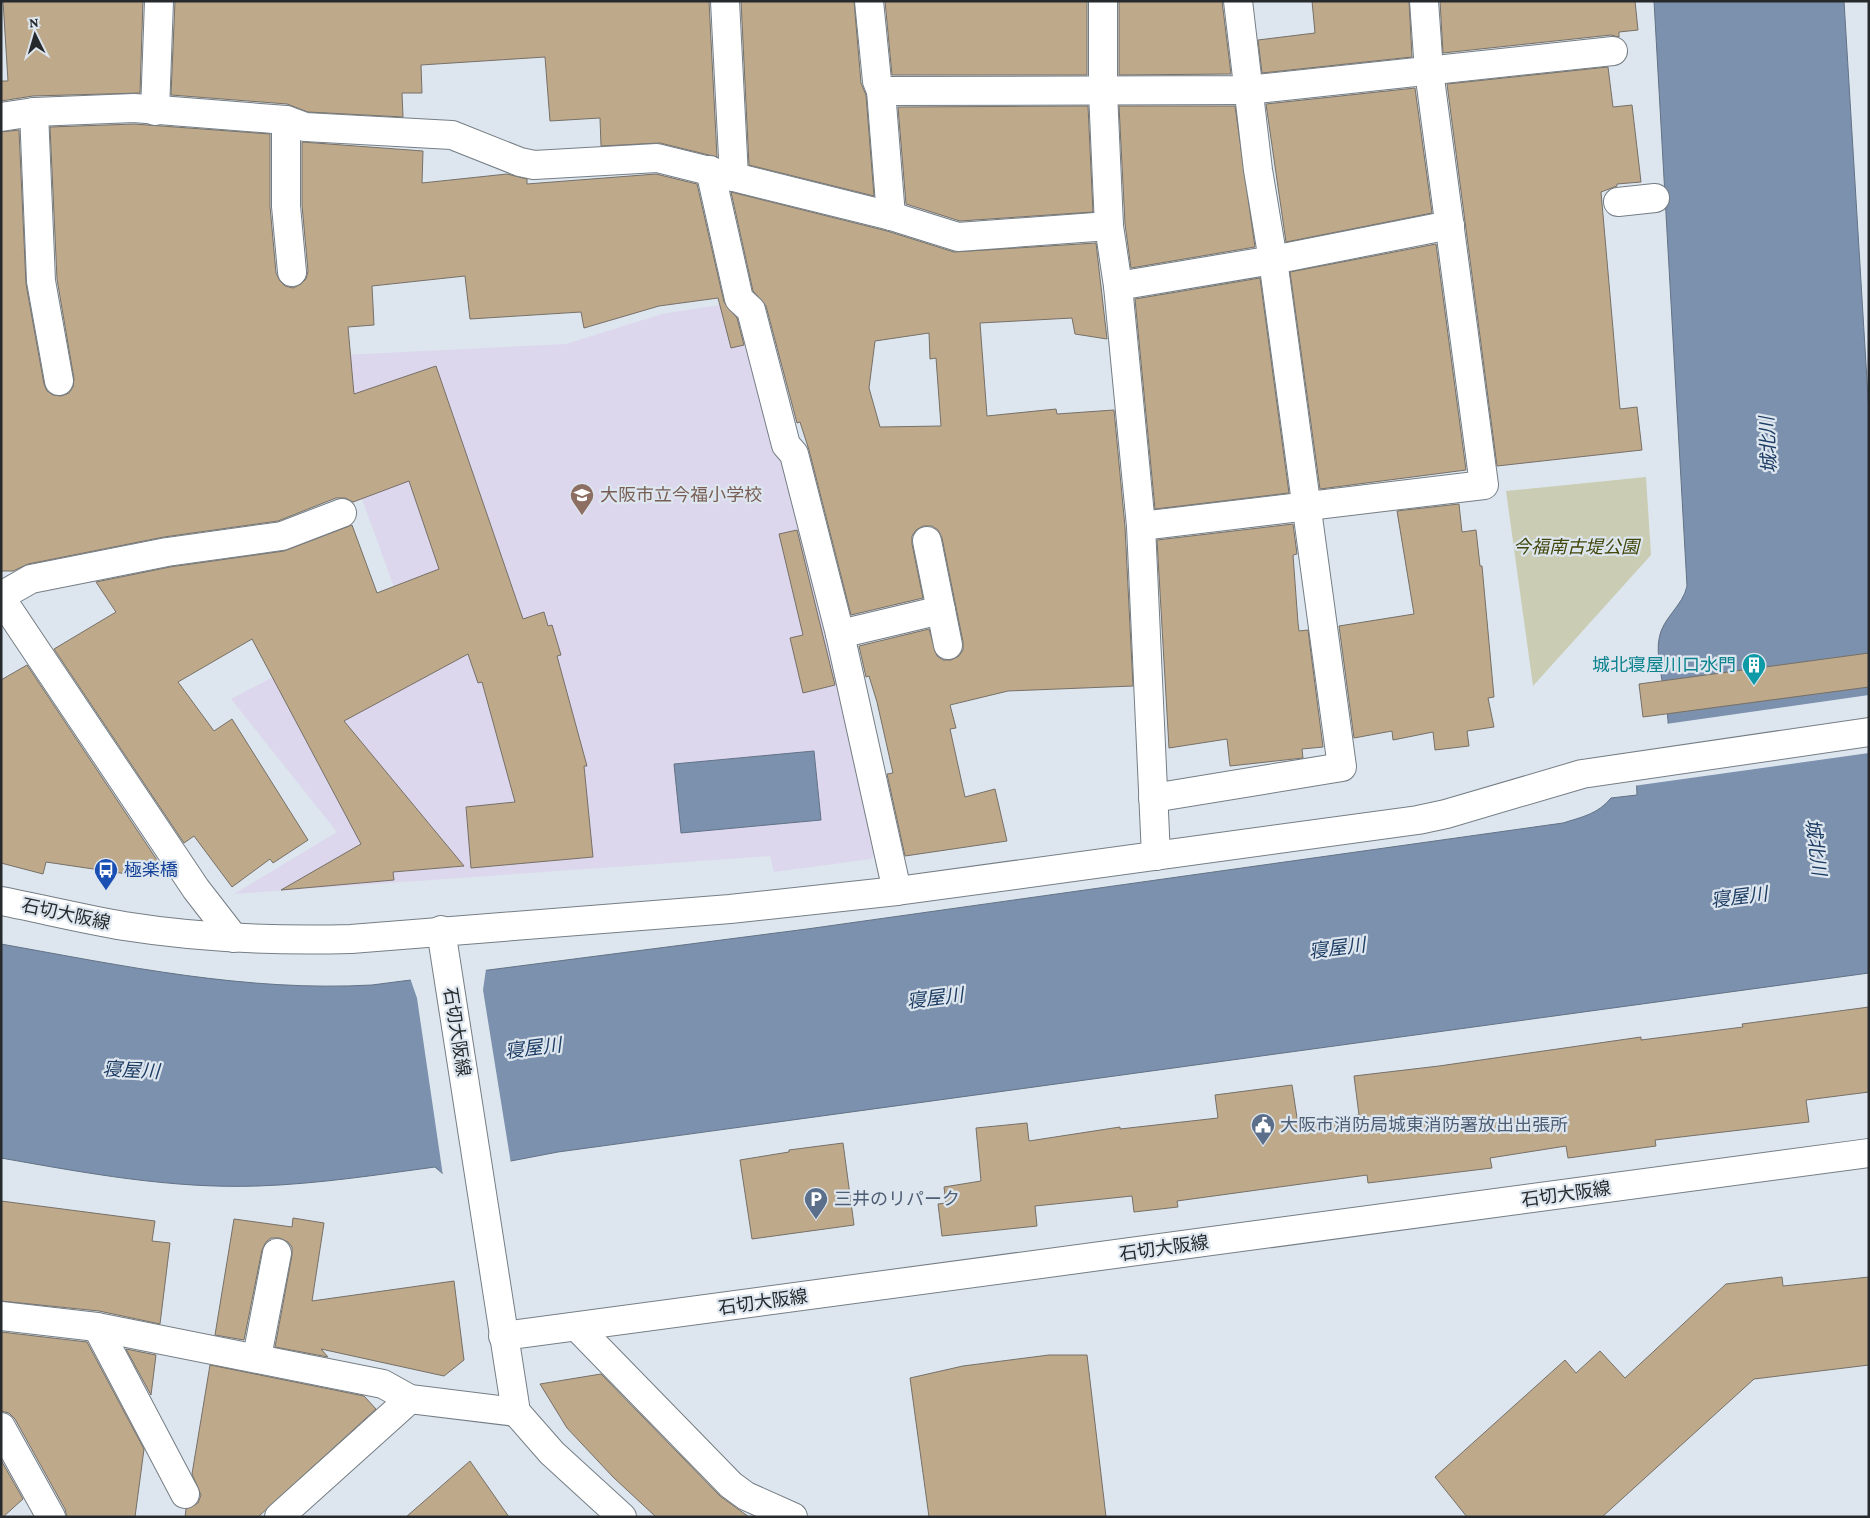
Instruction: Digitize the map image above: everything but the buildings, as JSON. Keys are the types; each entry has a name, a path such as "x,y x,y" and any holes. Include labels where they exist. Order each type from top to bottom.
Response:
{"street":[{"path":"155,111 159,1"},
{"path":"725,1 722,174 739,299 751,310 786,445 794,454 840,634 897,891"},
{"path":"869,1 877,81 881,91 891,216"},
{"path":"1103,1 1103,92 1109,226 1118,286 1141,526 1156,856"},
{"path":"1153,798 1342,767 1273,260 1247,90 1238,1"},
{"path":"1141,526 1484,485 1429,71 1424,1"},
{"path":"881,91 1103,92 1247,90 1614,51"},
{"path":"1,117 34,112 134,108 286,120 306,127 452,135 520,162 534,165 658,158 891,216 958,238 1109,226"},
{"path":"34,112 41,281 59,381"},
{"path":"286,120 286,206 292,272"},
{"path":"1618,202 1655,198"},
{"path":"1118,286 1273,260 1450,225"},
{"path":"234,938 196,888 1,597 32,580 167,552 282,536 342,513"},
{"path":"927,541 948,645"},
{"path":"840,634 940,610"},
{"path":"440,930 730,910 897,891 1418,820 1446,814 1567,778 1616,768 1869,732"},
{"name":"石切大阪線","path":"1,900 126,926 234,938 291,940 351,939 440,930 503,1336 1869,1154"},
{"path":"257,1357 278,1253"},
{"path":"1,1316 97,1327 257,1357 383,1384 410,1399 516,1412"},
{"path":"97,1327 185,1494"},
{"path":"578,1327 731,1485 746,1496 793,1517"},
{"path":"503,1336 516,1412 552,1453 622,1517"},
{"path":"279,1517 410,1399"},
{"path":"1,1427 47,1515"}],"shaded area":[{"name":"大阪市立今福小学校","path":"732,303 745,311 880,846 871,859 774,872 770,856 234,894 337,832 231,699 402,609 334,422 323,356 566,344 662,314"}],"green space":[{"name":"今福南古堤公園","path":"1646,477 1651,555 1533,686 1506,491"}],"water":[{"path":"1654,1 1844,1 1869,414 1869,973 558,1152 443,1174 435,1167 302,1183 258,1186 193,1185 129,1179 1,1158 1,944 139,968 232,981 278,985 372,985 807,929 1563,823 1583,817 1601,808 1611,798 1637,795 1636,773 1659,759 1666,749 1668,720 1658,652 1659,639 1664,625 1681,600 1687,586"},
{"path":"814,751 821,820 681,833 674,764"}],"pier":[{"path":"1869,695 1869,753 1633,786 1633,773 1659,756 1666,742 1666,724"},
{"path":"486,969 483,990 511,1164 443,1176 417,998 410,978"}],"place":[{"name":"大阪市立今福小学校","path":"582,516"},
{"name":"城北寝屋川口水門","path":"1754,686"},
{"name":"極楽橋","path":"106,891"},
{"name":"大阪市消防局城東消防署放出出張所","path":"1263,1146"},
{"name":"三井のリパーク","path":"816,1220"}],"water label":[{"name":"城北川","path":"1768,445"},
{"name":"城北川","path":"1816,847"},
{"name":"寝屋川","path":"1739,897"},
{"name":"寝屋川","path":"1337,948"},
{"name":"寝屋川","path":"935,998"},
{"name":"寝屋川","path":"533,1048"},
{"name":"寝屋川","path":"131,1070"}]}
